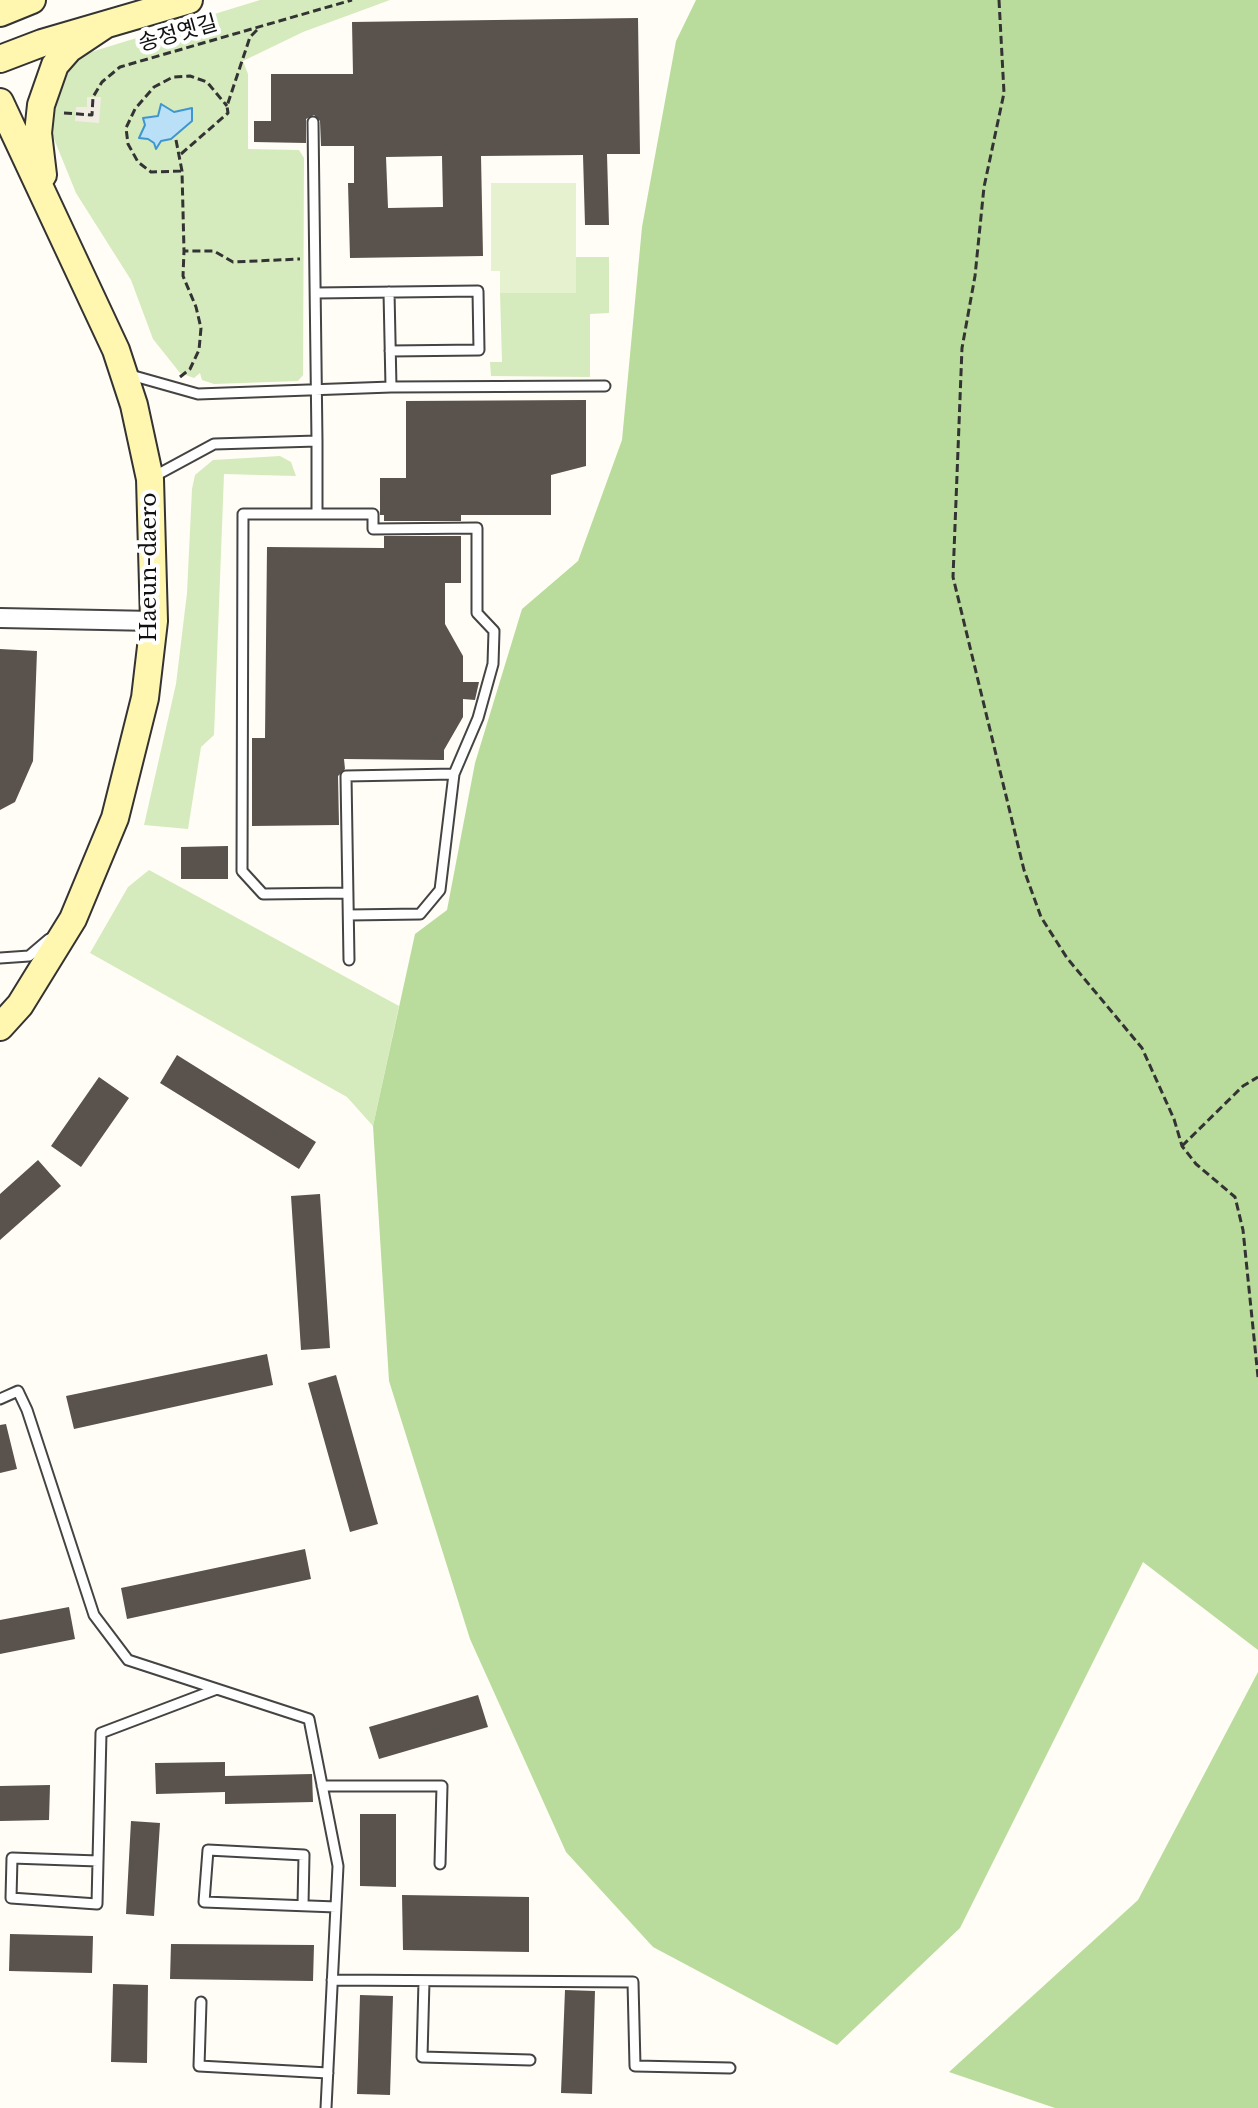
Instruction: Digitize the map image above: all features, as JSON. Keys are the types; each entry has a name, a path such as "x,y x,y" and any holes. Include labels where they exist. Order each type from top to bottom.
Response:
{"main road":[{"path":"0,13 32,0"},
{"path":"0,59 189,0"},
{"path":"46,198 38,133 41,105 55,65 69,49 105,25"},
{"name":"Haeun-daero","path":"0,102 116,350 134,405 150,479 154,621 145,698 115,818 73,919 20,1005 0,1027"}],"street":[{"path":"0,618 154,621"}],"lane":[{"path":"313,122 317,514"},
{"path":"316,293 478,291 479,350 390,351"},
{"path":"389,292 391,387"},
{"path":"124,373 198,394 391,387 605,386"},
{"path":"150,479 214,444 317,441"},
{"path":"348,893 263,894 242,871 243,514 373,514 373,529 477,528 477,613 494,631 493,664 478,718 454,774 440,890 420,914 349,915"},
{"path":"349,960 346,776 454,774"},
{"path":"0,958 29,956 73,919"},
{"path":"0,1398 18,1391 23,1401 94,1615 128,1660 309,1719 338,1866 326,2108"},
{"path":"98,1861 12,1858 11,1898 97,1904 101,1733 217,1689"},
{"path":"322,1786 442,1786 440,1864"},
{"path":"303,1905 304,1855 208,1850 204,1902 336,1907"},
{"path":"332,1980 633,1982 635,2066 730,2068"},
{"path":"424,1981 422,2057 530,2060"},
{"path":"201,2002 199,2066 328,2073"}],"path":[{"name":"송정옛길","path":"59,113 92,115 93,97 102,82 120,67 352,0"},
{"path":"999,0 1004,93 984,187 975,276 962,348 953,577 1024,870 1041,917 1067,958 1142,1048 1174,1119 1182,1146 1196,1164 1235,1197 1243,1230 1258,1377"},
{"path":"179,155 228,113 227,106 250,37 259,27"},
{"path":"182,171 151,172 138,162 128,144 126,128 135,109 154,87 173,77 190,76 207,82 227,106"},
{"path":"174,388 183,372 190,369 199,350 201,328 183,276 182,171 176,140"},
{"path":"184,251 214,251 233,262 315,258"},
{"path":"1182,1146 1243,1086 1258,1077"}],"green space":[{"path":"260,0 390,0 303,32 243,61 248,74 248,149 299,150 304,158 303,375 298,381 214,384 202,380 200,373 194,378 180,373 153,339 131,280 76,193 50,129 51,107 58,81 78,56"},
{"path":"696,0 1258,0 1258,1650 1143,1562 960,1928 837,2045 653,1947 566,1852 470,1639 389,1381 373,1126 415,934 447,910 475,763 522,609 578,561 622,440 642,227 676,41"},
{"path":"491,183 576,183 576,293 500,293 500,271 491,271"},
{"path":"576,257 609,257 609,313 590,314 590,377 491,376 490,362 502,362 500,293 576,293"},
{"path":"280,456 291,462 296,476 224,474 214,735 201,747 188,829 144,825 176,684 187,593 195,475 213,460"},
{"path":"149,870 399,1006 373,1126 347,1097 90,953 128,887"},
{"path":"1258,1672 1258,2108 1055,2108 949,2072 1138,1900"}],"shaded area":[{"path":"87,97 101,97 99,123 75,121 76,107 87,107"}],"water":[{"path":"161,104 174,112 192,108 192,121 171,139 161,141 156,149 148,139 139,138 145,125 143,118 158,116"}],"building":[{"path":"638,18 640,154 607,154 609,225 585,225 583,155 481,156 483,256 350,258 348,183 354,183 354,146 321,146 320,121 314,115 306,119 306,143 254,142 254,121 271,121 271,74 353,74 352,22","holes":["442,156 443,207 388,208 386,157"]},
{"path":"586,400 586,466 551,475 551,515 461,515 461,521 384,521 384,515 380,515 380,478 406,478 406,401"},
{"path":"384,536 461,536 461,583 445,583 445,624 463,656 463,682 479,682 475,700 463,699 463,717 444,750 444,760 344,759 345,769 338,776 339,825 252,826 252,738 265,738 267,547 384,548"},
{"path":"0,649 37,651 33,761 15,802 0,810"},
{"path":"228,846 228,879 181,879 181,847"},
{"path":"177,1055 316,1142 299,1169 160,1083"},
{"path":"99,1077 129,1098 81,1167 51,1146"},
{"path":"38,1160 61,1186 0,1240 0,1194"},
{"path":"320,1194 330,1348 301,1350 291,1196"},
{"path":"267,1354 273,1385 74,1429 66,1396"},
{"path":"336,1375 378,1524 350,1532 308,1383"},
{"path":"6,1424 17,1469 0,1473 0,1425"},
{"path":"305,1549 311,1579 127,1619 121,1588"},
{"path":"69,1607 75,1639 0,1654 0,1620"},
{"path":"478,1695 488,1727 379,1759 369,1727"},
{"path":"225,1762 225,1776 312,1774 313,1802 225,1804 225,1792 156,1794 155,1763"},
{"path":"50,1785 49,1820 0,1821 0,1786"},
{"path":"360,1814 396,1814 396,1887 360,1886"},
{"path":"131,1821 160,1823 154,1916 126,1914"},
{"path":"402,1895 529,1897 529,1952 403,1950"},
{"path":"10,1934 93,1936 92,1973 9,1971"},
{"path":"171,1944 314,1945 313,1981 170,1979"},
{"path":"113,1984 148,1985 147,2063 111,2062"},
{"path":"565,1990 595,1991 592,2094 561,2093"},
{"path":"360,1995 393,1996 390,2095 357,2094"}]}
